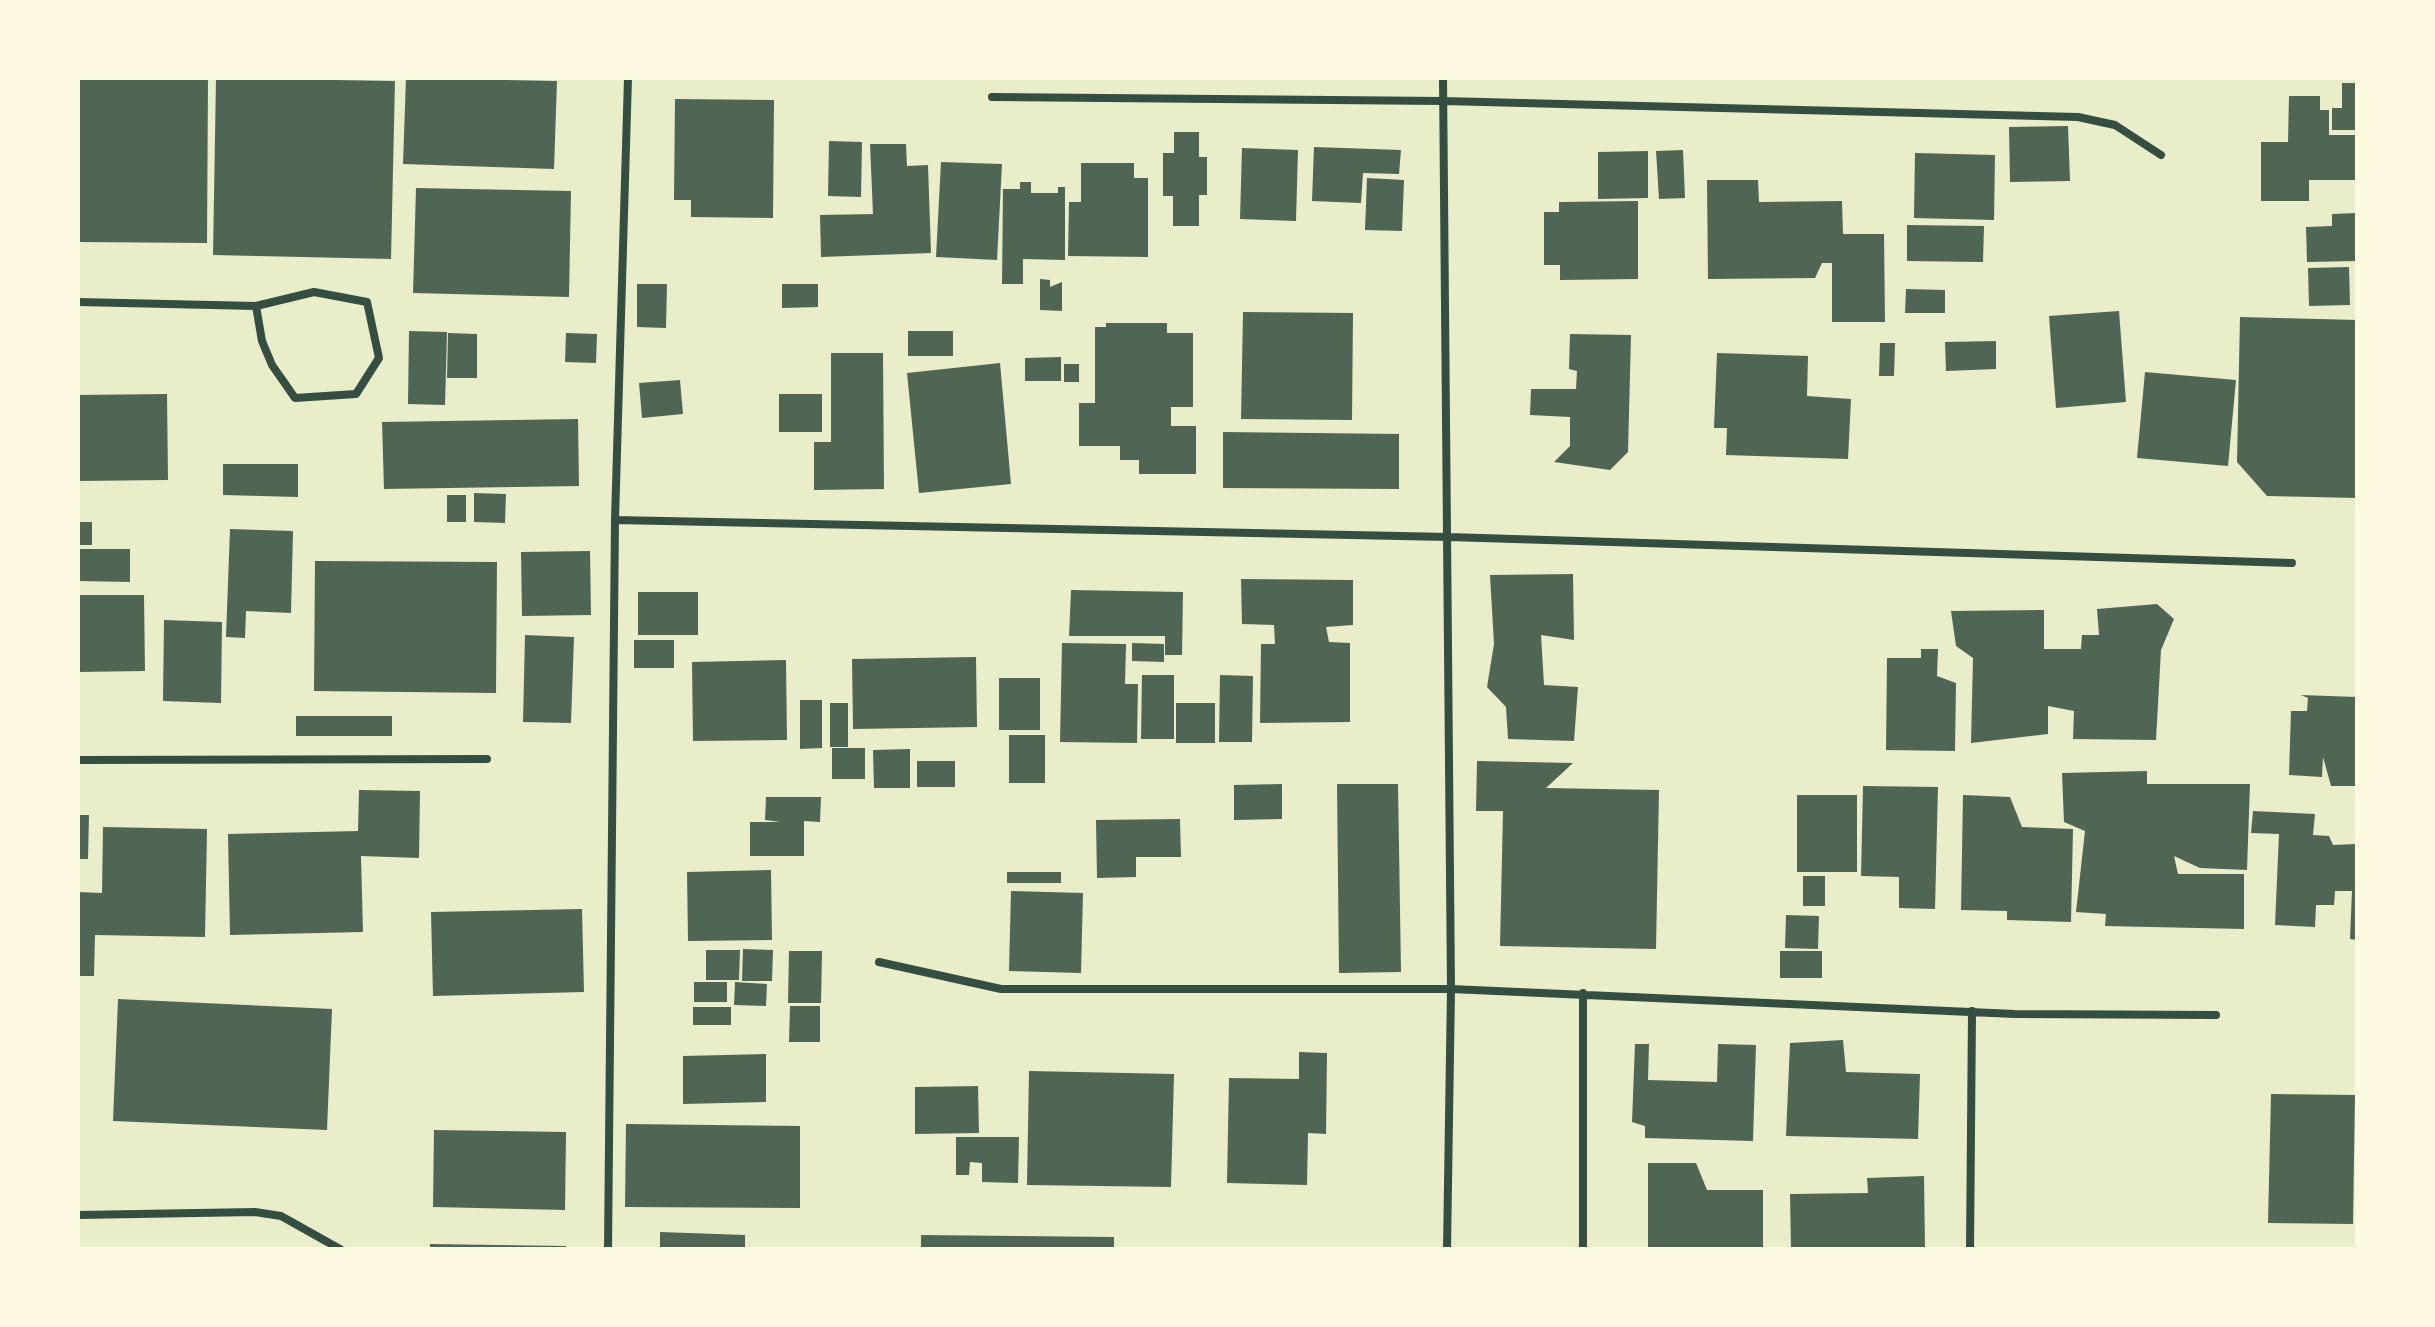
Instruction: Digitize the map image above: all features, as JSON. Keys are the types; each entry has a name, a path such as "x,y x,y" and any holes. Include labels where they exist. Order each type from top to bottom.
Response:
{"street":[{"path":"608,1249 615,520 628,78"},
{"path":"1443,78 1451,989 1447,1249"},
{"path":"992,97 1443,101 2078,117 2115,125 2161,155"},
{"path":"78,302 256,306 314,292 367,302 379,358 356,394 295,398 272,365 262,341 256,306"},
{"path":"615,520 1449,537 2292,563"},
{"path":"78,760 487,759"},
{"path":"879,962 1001,989 1451,989 1972,1011 2216,1015"},
{"path":"1583,993 1583,1249"},
{"path":"1970,1249 1972,1011"},
{"path":"78,1215 255,1212 281,1216 340,1249"}],"building":[{"path":"78,78 208,78 207,243 78,242"},
{"path":"216,78 395,81 391,259 213,255"},
{"path":"406,78 557,81 554,169 403,164"},
{"path":"2342,83 2357,83 2357,130 2332,130 2332,108 2342,108"},
{"path":"2289,96 2320,96 2320,110 2329,110 2329,135 2357,135 2357,180 2309,180 2309,201 2261,201 2261,142 2288,142"},
{"path":"675,99 774,100 773,218 691,217 691,200 674,200"},
{"path":"2068,126 2070,181 2010,182 2009,127"},
{"path":"1174,132 1199,132 1199,157 1207,157 1207,195 1199,195 1199,226 1173,226 1173,196 1163,196 1163,153 1174,153"},
{"path":"829,141 862,142 861,197 828,196"},
{"path":"870,144 906,144 907,166 928,165 931,253 821,257 820,215 873,214"},
{"path":"1314,147 1401,150 1399,174 1363,173 1361,203 1312,201"},
{"path":"1242,148 1298,150 1296,221 1240,219"},
{"path":"1683,150 1685,198 1659,199 1656,151"},
{"path":"1648,151 1648,198 1598,199 1598,152"},
{"path":"1915,153 1995,155 1994,220 1914,218"},
{"path":"941,162 1002,164 997,260 936,257"},
{"path":"1081,163 1134,163 1134,178 1148,178 1148,257 1068,256 1069,202 1081,202"},
{"path":"1367,178 1404,180 1402,231 1365,230"},
{"path":"1707,180 1758,180 1759,202 1842,201 1843,234 1884,234 1885,322 1832,322 1832,263 1822,263 1815,278 1708,279"},
{"path":"1020,182 1031,182 1031,193 1058,193 1058,187 1065,187 1065,260 1023,259 1023,284 1002,284 1003,189 1020,189"},
{"path":"416,188 571,191 569,297 413,293"},
{"path":"1638,201 1638,279 1560,280 1560,265 1544,265 1544,212 1559,212 1559,202"},
{"path":"2357,213 2357,261 2307,262 2306,227 2332,226 2332,214"},
{"path":"1907,225 1984,226 1983,262 1907,261"},
{"path":"2349,267 2350,305 2309,306 2308,268"},
{"path":"1040,279 1050,280 1050,287 1062,282 1062,311 1040,310"},
{"path":"637,284 667,284 666,328 637,327"},
{"path":"782,284 818,284 818,307 782,308"},
{"path":"1906,289 1945,290 1945,313 1905,313"},
{"path":"2119,311 2126,402 2056,408 2049,316"},
{"path":"1243,312 1353,313 1352,420 1241,419"},
{"path":"2240,317 2357,320 2357,498 2267,496 2237,462"},
{"path":"1106,323 1167,323 1167,333 1193,333 1193,407 1171,407 1171,426 1196,426 1196,474 1139,474 1139,460 1120,460 1120,446 1079,446 1079,403 1095,403 1095,327 1106,327"},
{"path":"409,331 447,332 445,405 408,404"},
{"path":"908,331 953,331 953,356 908,356"},
{"path":"448,333 477,334 477,378 447,378"},
{"path":"566,333 597,334 596,363 565,362"},
{"path":"1570,334 1631,335 1628,452 1610,470 1554,462 1570,446 1570,417 1530,415 1531,389 1576,389 1577,371 1569,369"},
{"path":"1996,341 1996,369 1946,371 1945,342"},
{"path":"1880,343 1895,343 1894,376 1879,376"},
{"path":"831,353 883,353 884,489 814,490 814,442 831,442"},
{"path":"1717,353 1808,356 1807,396 1851,399 1848,459 1726,455 1727,428 1714,428"},
{"path":"1061,357 1061,381 1025,381 1025,358"},
{"path":"1000,363 1011,484 919,493 907,373"},
{"path":"1064,364 1079,364 1079,382 1064,382"},
{"path":"2145,372 2236,380 2228,466 2137,458"},
{"path":"680,380 683,414 642,418 639,383"},
{"path":"167,394 168,480 78,481 78,395"},
{"path":"779,394 822,394 822,432 779,432"},
{"path":"578,419 579,486 384,489 382,422"},
{"path":"1223,432 1399,434 1399,489 1223,488"},
{"path":"223,464 298,464 298,497 223,495"},
{"path":"474,493 506,494 505,523 474,522"},
{"path":"447,495 466,495 466,522 447,522"},
{"path":"78,522 92,522 92,545 78,545"},
{"path":"230,529 293,531 291,613 246,611 245,638 226,637"},
{"path":"78,549 130,549 130,582 78,581"},
{"path":"590,551 591,615 522,616 521,552"},
{"path":"315,561 497,562 496,693 314,691"},
{"path":"1573,574 1574,640 1541,635 1544,685 1578,687 1574,741 1508,739 1506,707 1487,687 1494,644 1490,575"},
{"path":"1241,579 1353,580 1353,625 1326,627 1329,642 1350,643 1350,722 1260,723 1261,644 1275,644 1274,625 1242,624"},
{"path":"1071,590 1183,592 1182,655 1165,655 1165,636 1069,636"},
{"path":"638,592 698,592 698,635 638,635"},
{"path":"78,595 144,595 145,671 78,672"},
{"path":"2157,604 2174,619 2161,650 2156,740 2073,739 2074,711 2048,706 2048,734 1971,743 1973,658 1956,646 1951,611 2044,610 2044,649 2081,649 2082,635 2099,635 2097,609"},
{"path":"164,620 222,622 221,703 163,701"},
{"path":"525,635 574,637 571,723 523,722"},
{"path":"634,640 674,640 674,668 634,668"},
{"path":"1062,643 1126,644 1125,684 1138,684 1137,743 1060,742"},
{"path":"1132,643 1164,644 1164,662 1132,661"},
{"path":"1921,649 1938,649 1937,676 1956,683 1955,751 1886,750 1887,658 1921,658"},
{"path":"976,657 977,727 853,729 852,659"},
{"path":"786,660 787,740 693,741 692,662"},
{"path":"1142,675 1174,675 1174,739 1141,739"},
{"path":"1220,675 1253,676 1252,742 1219,742"},
{"path":"999,678 1040,678 1040,730 999,730"},
{"path":"2301,695 2357,697 2357,786 2331,786 2323,757 2322,777 2289,775 2291,711 2307,711 2308,698"},
{"path":"800,700 822,700 822,748 800,749"},
{"path":"830,703 848,703 848,747 830,747"},
{"path":"1176,703 1215,703 1215,743 1176,743"},
{"path":"296,716 392,716 392,736 296,736"},
{"path":"1009,735 1045,735 1045,783 1009,783"},
{"path":"832,748 865,748 865,779 832,779"},
{"path":"910,749 910,788 874,788 873,750"},
{"path":"917,761 955,761 955,787 917,787"},
{"path":"1477,761 1573,763 1546,788 1659,790 1656,949 1500,946 1503,811 1476,811"},
{"path":"2147,771 2147,784 2250,784 2247,870 2200,868 2174,856 2178,874 2244,874 2244,929 2105,926 2106,914 2076,912 2085,831 2064,822 2062,773"},
{"path":"1282,784 1282,819 1234,820 1234,785"},
{"path":"1337,784 1398,784 1401,972 1339,973"},
{"path":"1863,786 1938,787 1935,909 1899,908 1899,877 1861,876"},
{"path":"359,790 420,791 419,858 361,856 363,932 230,935 228,834 358,831"},
{"path":"1797,795 1857,795 1857,872 1797,872"},
{"path":"1963,795 2010,797 2022,827 2073,829 2071,922 2007,920 2007,911 1961,910"},
{"path":"766,797 821,797 820,822 804,821 804,856 750,856 750,822 781,822 765,820"},
{"path":"2253,811 2315,814 2313,835 2329,836 2333,845 2357,844 2357,940 2350,939 2352,891 2335,891 2334,905 2316,905 2315,927 2275,925 2279,834 2251,833"},
{"path":"78,815 89,815 88,859 78,859"},
{"path":"1180,819 1181,857 1136,857 1136,877 1097,878 1096,820"},
{"path":"103,827 207,829 205,937 95,935 94,976 78,976 78,892 102,893"},
{"path":"771,870 772,940 688,941 687,872"},
{"path":"1007,872 1061,872 1061,883 1007,883"},
{"path":"1803,876 1825,876 1825,906 1803,906"},
{"path":"1011,891 1083,893 1081,973 1009,971"},
{"path":"582,909 584,992 433,996 431,912"},
{"path":"1786,915 1819,916 1818,949 1785,948"},
{"path":"743,949 773,950 772,981 742,981"},
{"path":"706,950 740,950 739,980 706,980"},
{"path":"789,951 822,951 821,1003 788,1003"},
{"path":"1780,951 1822,951 1822,978 1780,978"},
{"path":"694,982 727,982 727,1002 694,1002"},
{"path":"735,982 767,984 766,1006 734,1005"},
{"path":"118,999 332,1009 327,1130 113,1121"},
{"path":"790,1006 820,1006 820,1042 789,1042"},
{"path":"693,1007 731,1007 731,1025 693,1025"},
{"path":"1843,1040 1846,1072 1920,1074 1918,1139 1786,1136 1790,1043"},
{"path":"1635,1044 1649,1044 1648,1080 1717,1082 1718,1044 1756,1045 1753,1141 1645,1138 1645,1126 1632,1122"},
{"path":"1299,1052 1327,1053 1326,1134 1308,1133 1307,1185 1227,1183 1229,1078 1299,1079"},
{"path":"766,1054 766,1102 683,1104 683,1056"},
{"path":"1029,1071 1174,1074 1171,1187 1027,1185"},
{"path":"978,1086 979,1133 915,1134 915,1087"},
{"path":"2271,1094 2355,1095 2353,1224 2268,1223"},
{"path":"626,1124 800,1126 800,1208 625,1207"},
{"path":"434,1130 566,1132 565,1210 433,1207"},
{"path":"956,1137 1019,1137 1018,1183 982,1182 982,1163 970,1162 969,1175 956,1175"},
{"path":"1648,1163 1696,1163 1707,1190 1763,1190 1763,1249 1648,1249"},
{"path":"1924,1176 1925,1249 1791,1249 1790,1194 1868,1193 1867,1178"},
{"path":"660,1232 745,1235 745,1249 660,1249"},
{"path":"921,1235 1114,1237 1114,1249 921,1249"},
{"path":"430,1244 566,1246 566,1249 430,1249"}]}
